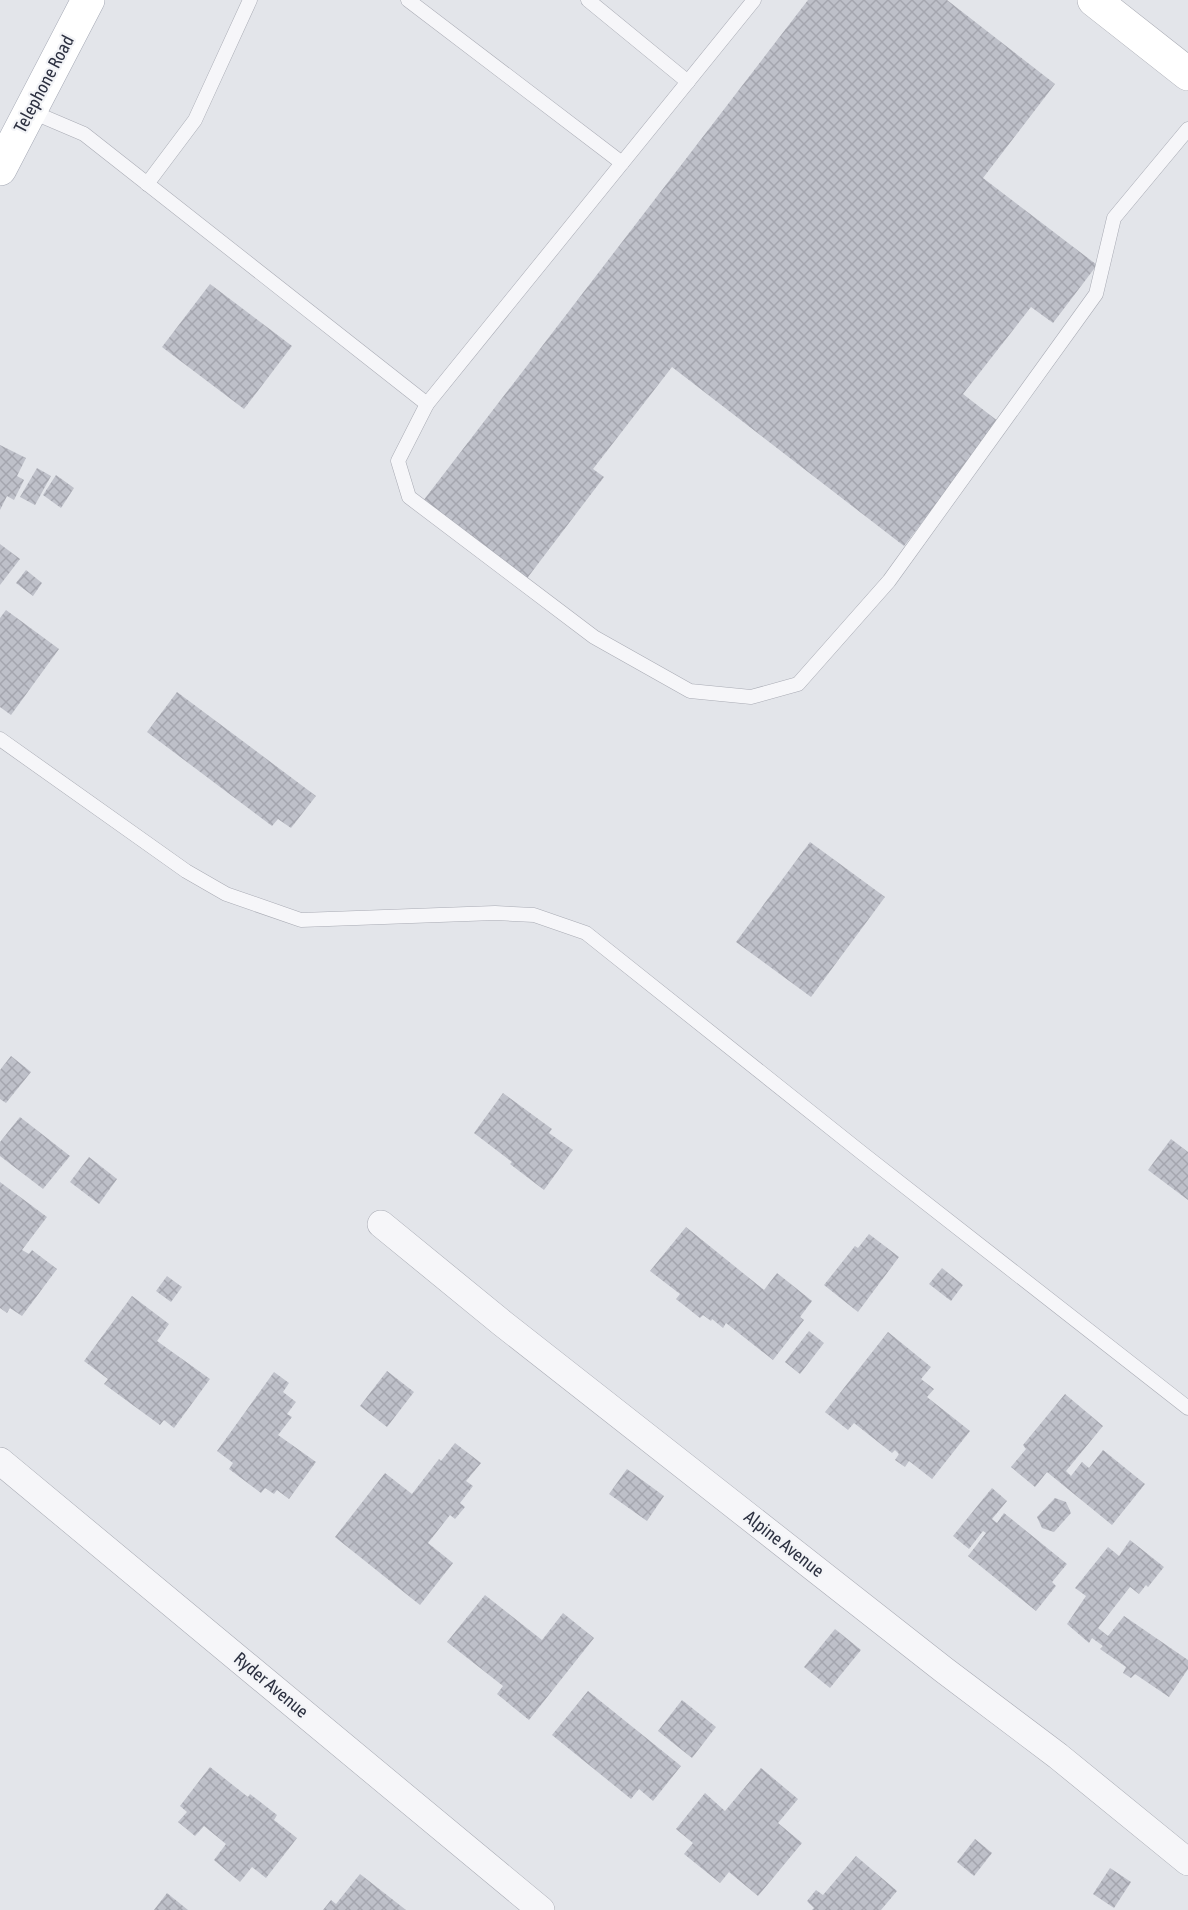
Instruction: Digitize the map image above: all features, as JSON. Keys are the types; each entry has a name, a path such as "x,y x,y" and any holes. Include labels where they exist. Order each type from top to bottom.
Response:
{"main road":[{"name":"Telephone Road","path":"0,169 88,0"},
{"path":"1094,0 1188,74"}],"street":[{"name":"Alpine Avenue","path":"381,1224 511,1330 934,1663 1058,1756 1188,1862"},
{"name":"Ryder Avenue","path":"0,1461 541,1910"}],"lane":[{"path":"147,184 195,120 250,0"},
{"path":"408,0 622,162"},
{"path":"588,0 688,82"},
{"path":"754,0 427,404 398,461 409,497 594,637 690,691 751,697 798,684 890,581 1096,294 1114,219 1188,129"},
{"path":"30,111 84,134 427,404"},
{"path":"0,739 186,871 226,894 300,920 495,913 534,915 586,933 1188,1408"}],"building":[{"path":"808,0 947,0 1055,84 983,178 1097,265 1053,323 1031,307 963,394 999,422 904,546 672,367 593,469 604,477 525,581 423,501"},
{"path":"210,284 292,346 244,409 162,347"},
{"path":"0,445 26,458 17,476 24,480 14,500 7,496 0,510"},
{"path":"37,468 51,476 35,505 20,497"},
{"path":"56,475 74,488 61,508 43,495"},
{"path":"0,544 20,559 0,585"},
{"path":"26,570 42,583 33,596 16,583"},
{"path":"6,610 59,649 11,715 0,707 0,618"},
{"path":"177,692 316,796 291,828 278,819 272,826 147,732"},
{"path":"810,842 885,897 811,997 736,942"},
{"path":"11,1056 31,1072 6,1103 0,1099 0,1070"},
{"path":"503,1093 552,1129 549,1133 573,1150 544,1190 474,1133"},
{"path":"20,1117 70,1156 43,1189 0,1156 0,1142"},
{"path":"1171,1139 1188,1152 1188,1200 1148,1170"},
{"path":"89,1157 117,1179 99,1204 70,1182"},
{"path":"0,1182 47,1217 22,1250 29,1254 32,1250 57,1269 22,1316 10,1308 7,1313 0,1308"},
{"path":"686,1227 764,1290 777,1273 812,1301 800,1317 804,1320 773,1360 726,1323 723,1328 703,1315 700,1318 676,1299 680,1294 650,1271"},
{"path":"869,1234 899,1257 858,1312 824,1285 855,1246 858,1248"},
{"path":"942,1268 963,1285 951,1301 929,1284"},
{"path":"167,1276 182,1287 171,1302 156,1291"},
{"path":"132,1296 169,1324 157,1341 210,1379 174,1428 164,1420 160,1425 104,1384 108,1379 84,1361"},
{"path":"809,1331 824,1343 800,1374 785,1362"},
{"path":"888,1332 931,1367 921,1379 934,1389 927,1397 970,1431 932,1479 909,1461 905,1467 895,1460 899,1454 895,1450 892,1453 854,1423 848,1430 825,1412"},
{"path":"387,1371 414,1392 387,1427 360,1406"},
{"path":"274,1372 289,1383 283,1392 296,1402 287,1414 292,1417 278,1435 316,1462 289,1499 277,1490 274,1494 265,1488 261,1493 229,1469 233,1463 217,1451"},
{"path":"1065,1394 1103,1426 1066,1471 1071,1476 1082,1462 1089,1468 1103,1450 1145,1484 1112,1525 1047,1472 1035,1487 1011,1467 1026,1449 1023,1445"},
{"path":"455,1443 481,1463 466,1481 473,1486 460,1503 465,1507 455,1519 450,1515 428,1543 453,1563 420,1605 335,1537 385,1473 412,1494 439,1459 441,1461"},
{"path":"627,1469 664,1496 647,1521 609,1494"},
{"path":"992,1488 1007,1501 992,1519 997,1523 1004,1513 1067,1564 1052,1582 1056,1586 1036,1611 968,1556 986,1533 983,1531 969,1549 953,1536"},
{"path":"1055,1498 1066,1502 1071,1513 1054,1532 1042,1528 1037,1517"},
{"path":"1130,1540 1164,1567 1148,1587 1146,1585 1139,1594 1130,1587 1098,1628 1108,1636 1124,1616 1188,1660 1188,1669 1169,1697 1135,1674 1131,1678 1123,1673 1126,1667 1100,1649 1103,1646 1092,1638 1089,1643 1067,1624 1086,1596 1075,1588 1108,1547 1119,1556"},
{"path":"485,1595 542,1640 563,1613 594,1638 529,1720 497,1694 503,1686 447,1642"},
{"path":"835,1629 861,1650 830,1688 804,1667"},
{"path":"588,1691 681,1766 653,1801 639,1789 631,1799 552,1735"},
{"path":"682,1700 716,1727 692,1758 658,1731"},
{"path":"210,1767 248,1797 250,1794 277,1815 274,1820 297,1838 266,1878 252,1867 240,1882 214,1860 226,1844 204,1826 195,1836 178,1822 187,1812 180,1806"},
{"path":"761,1768 798,1799 778,1823 802,1843 758,1896 729,1872 720,1883 684,1854 693,1843 676,1829 705,1793 725,1811"},
{"path":"975,1839 992,1853 974,1876 957,1862"},
{"path":"856,1856 897,1891 881,1910 812,1910 814,1908 807,1901 816,1890 823,1895"},
{"path":"1110,1868 1131,1882 1114,1908 1093,1894"},
{"path":"360,1874 406,1910 323,1910 331,1900 336,1904"},
{"path":"167,1893 188,1910 154,1910"}]}
